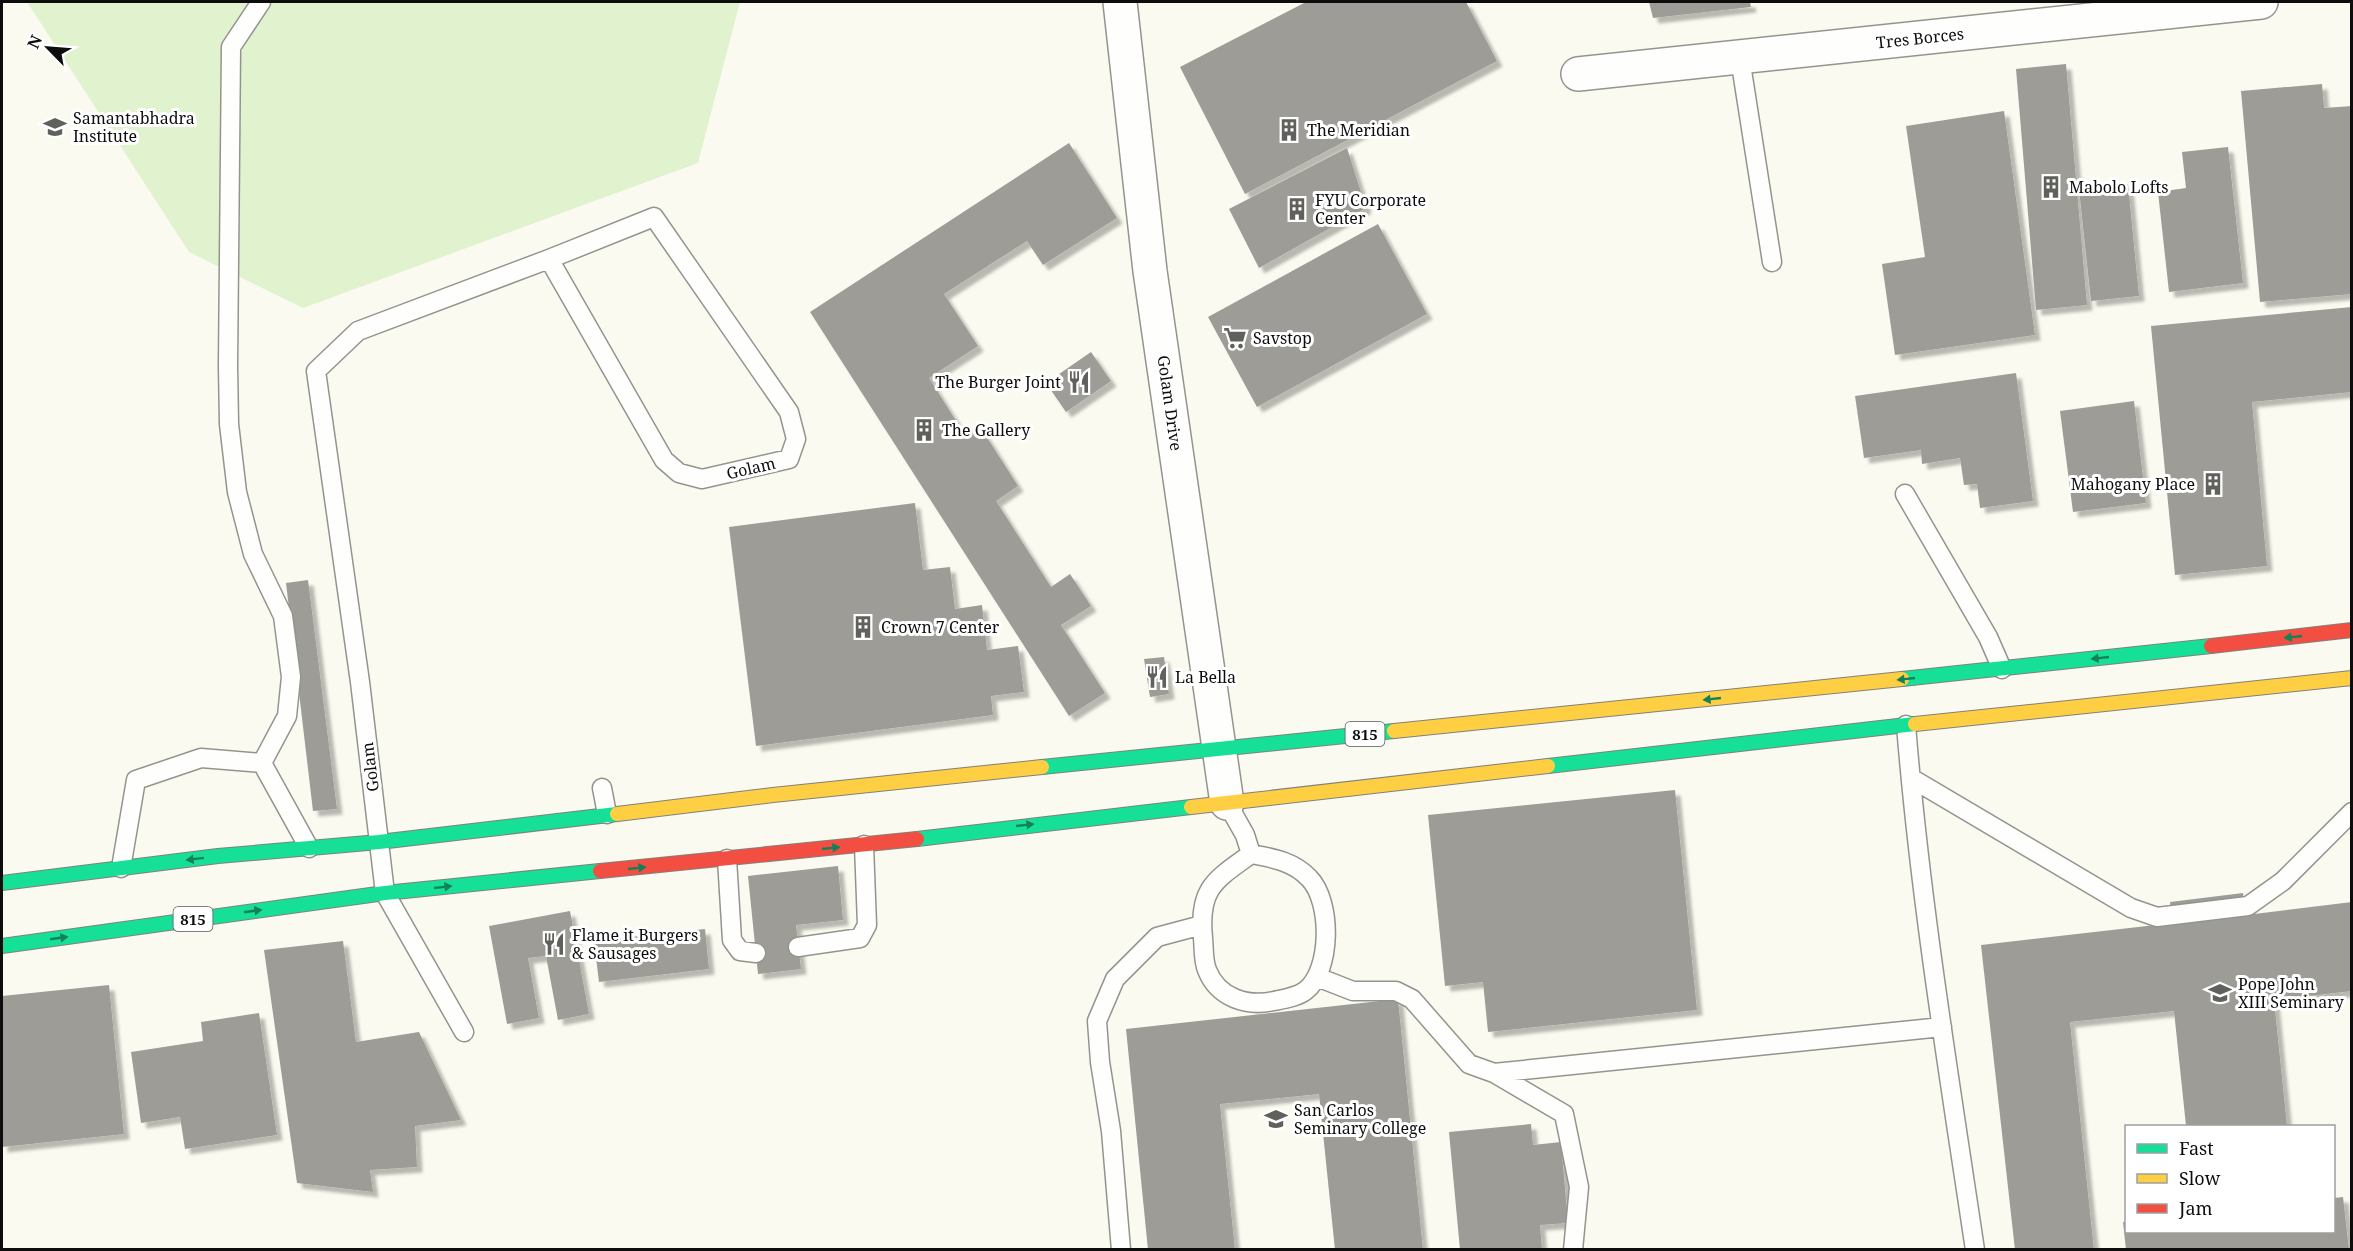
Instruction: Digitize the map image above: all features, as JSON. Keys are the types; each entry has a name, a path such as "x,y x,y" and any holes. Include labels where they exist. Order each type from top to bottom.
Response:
{"main road":[{"name":"815","path":"2,883 218,856 379,842 607,814 2002,669 2352,630"},
{"name":"815","path":"2,946 385,893 864,845 1906,725 2352,678"}],"street":[{"name":"Golam Drive","path":"1120,2 1150,271 1227,803"},
{"name":"Tres Borces","path":"1578,74 1740,58 2129,8 2261,2"}],"lane":[{"path":"261,2 231,47 228,366 229,424 237,492 253,554 283,616 291,677 287,716 262,763"},
{"path":"1740,58 1772,262"},
{"name":"Golam","path":"385,893 358,670 316,371 358,331 654,217 789,412 796,439 789,459 702,479 679,473 664,460 549,259"},
{"path":"1905,494 1988,637 2002,669"},
{"path":"1906,725 1942,1027 1975,1250"},
{"path":"121,868 136,780 201,758 262,763"},
{"path":"262,763 309,848"},
{"path":"1911,778 2131,908 2157,917 2248,906 2283,882 2352,812"},
{"path":"602,788 607,814"},
{"path":"1227,803 1245,835 1251,854"},
{"path":"798,947 860,938 867,925 864,845"},
{"path":"1251,854 1278,859 1295,866 1311,879 1321,895 1325,915 1324,959 1317,977 1304,992 1287,998 1250,1004 1232,999 1216,986 1206,969 1202,925 1203,906 1210,888 1223,872 1251,854"},
{"path":"728,859 732,940 740,951 756,953"},
{"path":"385,893 464,1032"},
{"path":"1121,1250 1097,1021 1115,980 1157,937 1202,925"},
{"path":"1317,977 1353,991 1396,991 1412,999 1469,1064 1494,1073 1564,1114 1579,1187 1573,1250"},
{"path":"1494,1073 1942,1027"}],"green space":[{"path":"27,2 740,2 698,163 303,308 189,252"}],"building":[{"name":"The Meridian","path":"1306,2 1466,2 1497,61 1245,194 1180,67"},
{"path":"1649,2 1750,2 1751,7 1653,18"},
{"name":"Mabolo Lofts","path":"2066,64 2087,305 2036,310 2016,69"},
{"path":"2322,84 2324,108 2352,106 2352,294 2260,302 2241,91"},
{"path":"2004,111 2035,335 1895,355 1882,264 1925,257 1906,126"},
{"name":"The Gallery","path":"1069,143 1117,218 1043,265 1027,241 944,294 978,346 929,378 965,435 979,425 1018,486 996,501 1051,587 1070,574 1091,606 1061,625 1105,693 1069,716 810,312"},
{"path":"2228,147 2243,283 2169,292 2158,192 2186,188 2182,152"},
{"name":"FYU Corporate Center","path":"1347,148 1366,208 1259,268 1229,209"},
{"path":"2128,184 2139,296 2091,301 2079,189"},
{"path":"1378,224 1427,314 1257,407 1208,317"},
{"name":"Mahogany Place","path":"2352,307 2352,392 2252,402 2267,566 2175,575 2151,326"},
{"name":"The Burger Joint","path":"1091,352 1111,381 1066,412 1046,383"},
{"path":"2016,373 2033,501 1980,508 1977,484 1964,485 1960,458 1922,464 1921,450 1864,458 1855,396"},
{"path":"2134,401 2146,503 2073,512 2060,411"},
{"name":"Crown 7 Center","path":"915,503 923,570 950,567 955,609 982,605 987,650 1018,646 1024,692 991,696 993,715 756,746 729,527"},
{"path":"308,580 337,809 313,811 286,583"},
{"name":"La Bella","path":"1164,657 1169,694 1150,697 1144,659"},
{"path":"1675,790 1697,1010 1488,1032 1483,982 1445,986 1428,815"},
{"path":"838,866 843,920 796,925 801,969 758,974 748,876"},
{"path":"2243,893 2246,915 2352,902 2352,991 2274,1000 2287,1125 2186,1125 2174,1011 2070,1022 2094,1250 2015,1250 1981,945 2173,923 2170,902"},
{"path":"570,911 589,1014 558,1020 546,956 528,958 539,1018 507,1024 489,926"},
{"path":"705,929 709,969 599,982 594,941"},
{"path":"343,941 356,1042 419,1032 461,1120 415,1126 417,1167 370,1170 373,1192 297,1183 264,950"},
{"path":"109,985 124,1134 2,1147 2,996"},
{"path":"1398,999 1423,1250 1335,1250 1319,1094 1220,1104 1235,1250 1148,1250 1126,1029"},
{"path":"259,1013 277,1135 185,1149 180,1117 141,1123 131,1052 203,1041 201,1022"},
{"path":"1531,1124 1533,1145 1561,1142 1568,1223 1540,1225 1542,1250 1460,1250 1449,1132"},
{"path":"2343,1197 2349,1250 2126,1250 2123,1222 2125,1222 2125,1233 2335,1233 2335,1198"}],"traffic: fast":[{"path":"1902,679 2211,646"},
{"path":"1548,766 1915,724"},
{"path":"1042,767 1394,731"},
{"path":"917,839 1191,807"},
{"path":"2,883 218,856 379,842 617,814"},
{"path":"2,946 385,893 600,871"}],"traffic: slow":[{"path":"1915,724 2352,678"},
{"path":"1394,731 1902,679"},
{"path":"1191,807 1548,766"},
{"path":"617,814 1042,767"}],"traffic: jam":[{"path":"2211,646 2352,630"},
{"path":"600,871 917,839"}],"place":[{"name":"Samantabhadra Institute","path":"55,127"},
{"name":"The Meridian","path":"1289,130"},
{"name":"Mabolo Lofts","path":"2051,187"},
{"name":"FYU Corporate Center","path":"1297,209"},
{"name":"Savstop","path":"1235,338"},
{"name":"The Burger Joint","path":"1079,382"},
{"name":"The Gallery","path":"924,430"},
{"name":"Mahogany Place","path":"2213,484"},
{"name":"Crown 7 Center","path":"863,627"},
{"name":"La Bella","path":"1157,677"},
{"name":"Flame it Burgers & Sausages","path":"554,944"},
{"name":"Pope John XIII Seminary","path":"2220,993"},
{"name":"San Carlos Seminary College","path":"1276,1119"}]}
